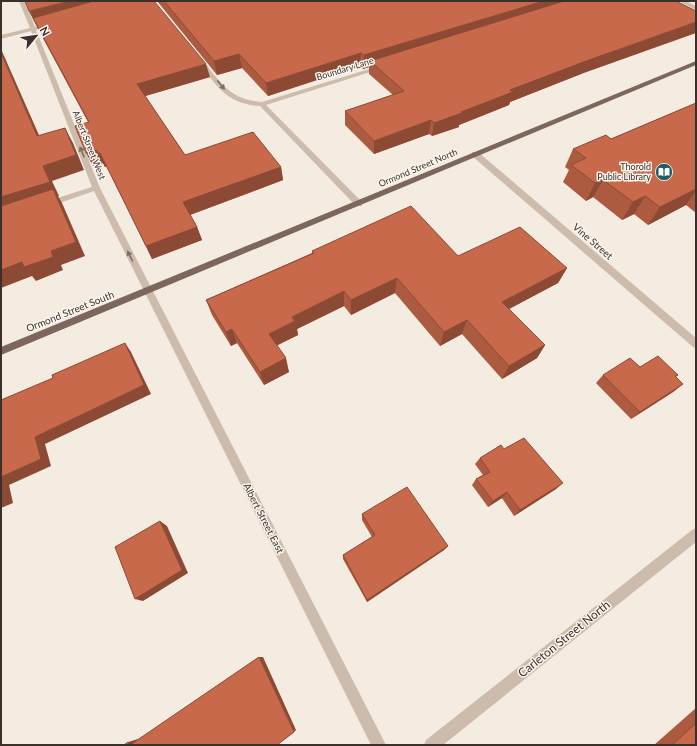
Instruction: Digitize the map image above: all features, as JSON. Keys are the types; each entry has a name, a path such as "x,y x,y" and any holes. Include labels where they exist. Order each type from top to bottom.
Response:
{"main road":[{"name":"Ormond Street North","path":"148,291 359,204 475,154 696,64"},
{"name":"Ormond Street South","path":"1,351 148,291"}],"street":[{"name":"Albert Street West","path":"22,1 96,188 148,291"},
{"path":"682,1 696,8"},
{"path":"1,37 49,25"},
{"path":"194,54 228,94 238,101 248,104 262,104 359,204"},
{"name":"Boundary Lane","path":"262,104 390,64"},
{"name":"Vine Street","path":"475,154 696,344"},
{"path":"38,207 96,188"},
{"name":"Albert Street East","path":"148,291 380,745"},
{"name":"Carleton Street North","path":"431,745 696,534"}],"building":[{"path":"25,1 70,1 29,11"},
{"path":"94,1 154,1 206,64 137,84 185,155 253,132 281,167 183,202 197,227 146,246 100,153 96,150 86,153 75,126 89,122 33,18"},
{"path":"164,1 544,1 364,55 361,53 266,83 239,54 214,61"},
{"path":"564,1 676,1 696,11 696,22 510,90 513,92 461,112 462,113 434,123 431,120 374,141 345,111 404,91 370,61"},
{"path":"1,53 37,136 65,128 76,155 43,166 50,182 1,197"},
{"path":"696,103 696,189 660,207 645,196 633,202 603,180 595,183 571,165 586,158 573,149 606,135 611,139"},
{"path":"53,189 76,242 51,251 53,257 24,267 22,262 1,270 1,206"},
{"path":"411,206 458,256 520,227 567,268 502,302 545,345 509,366 467,320 444,332 397,278 351,300 344,291 292,317 295,321 269,334 286,358 260,372 232,329 226,332 206,300 314,253 312,251"},
{"path":"125,343 144,385 35,437 41,459 1,477 1,400 53,378 52,375"},
{"path":"658,356 678,375 675,376 683,384 640,412 603,375 630,358 640,367"},
{"path":"524,438 563,483 520,510 507,492 493,501 476,479 490,472 480,458 501,445 504,449"},
{"path":"407,487 448,546 367,600 343,555 375,535 362,514"},
{"path":"160,521 182,570 135,599 115,547"},
{"path":"259,657 294,732 277,745 130,745"},
{"path":"696,723 696,745 672,745"}],"place":[{"name":"Thorold Public Library","path":"664,172"}]}
